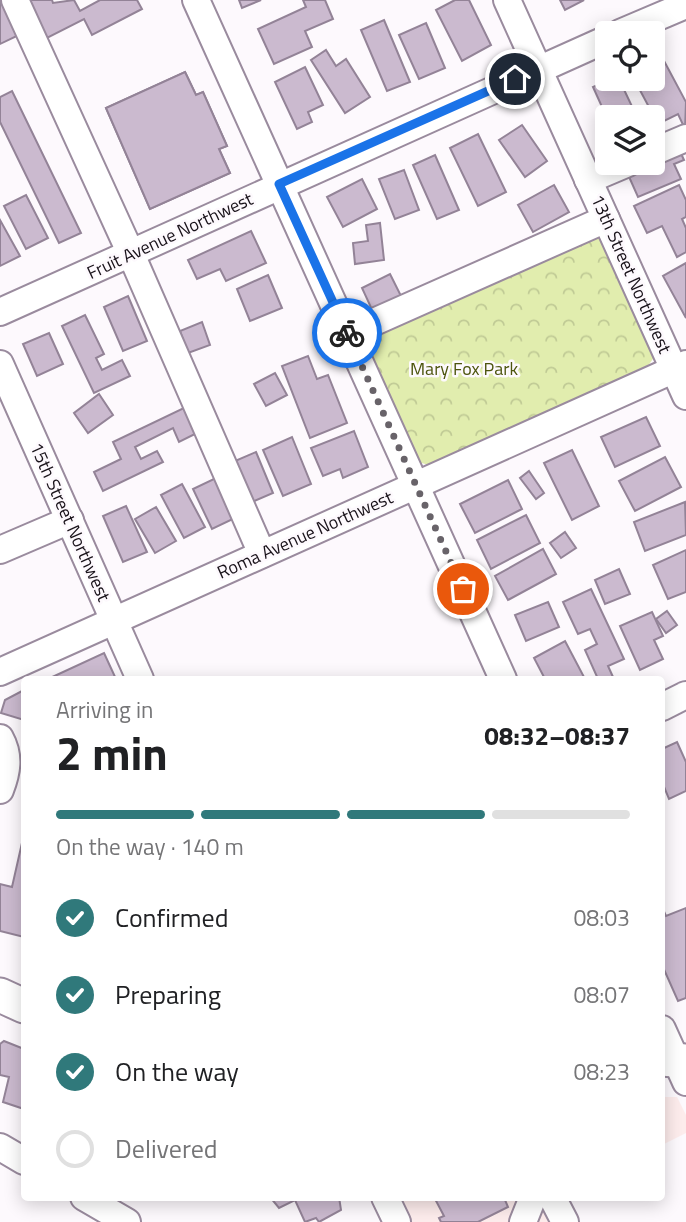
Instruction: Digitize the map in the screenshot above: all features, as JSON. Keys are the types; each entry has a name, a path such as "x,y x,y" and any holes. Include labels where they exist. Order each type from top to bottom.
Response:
{"main road":[{"path":"0,994 21,993"},
{"path":"0,994 21,1004"}],"street":[{"path":"15,0 131,254 262,554"},
{"path":"196,0 502,676"},
{"name":"13th Street Northwest","path":"507,0 606,219 680,367 686,396"},
{"path":"648,21 686,5"},
{"name":"Fruit Avenue Northwest","path":"0,312 279,184 595,44"},
{"path":"665,147 686,138"},
{"path":"588,180 600,175"},
{"path":"347,334 606,219"},
{"name":"15th Street Northwest","path":"0,365 139,676"},
{"name":"Roma Avenue Northwest","path":"0,672 680,367"},
{"path":"0,550 70,520"},
{"path":"665,706 686,695"},
{"path":"0,738 5,747 7,770 0,790"},
{"path":"665,1035 679,1061"},
{"path":"0,1147 21,1159"},
{"path":"92,1201 127,1222"},
{"path":"387,1201 397,1222"},
{"path":"523,1222 531,1201"},
{"path":"554,1201 565,1222"}],"shaded area":[{"path":"665,1097 677,1097 686,1115 686,1133 665,1144"},
{"path":"401,1201 569,1201 579,1222 411,1222"}],"green space":[{"name":"Mary Fox Park","path":"600,229 655,356 645,370 429,465 418,462 362,331"}],"building":[{"path":"0,0 5,0 21,34 0,44"},
{"path":"25,0 52,0 53,3 74,0 80,11 100,0 137,0 142,9 92,35 84,19 45,39"},
{"path":"239,0 261,0 242,8"},
{"path":"303,0 325,0 333,19 305,31 312,47 274,64 258,29 306,7"},
{"path":"455,0 469,0 491,45 462,61 436,10"},
{"path":"560,0 584,0 565,10"},
{"path":"384,20 410,82 387,91 361,30"},
{"path":"426,23 445,68 419,79 399,35"},
{"path":"326,50 336,66 346,59 370,97 345,113 311,60"},
{"path":"665,63 686,102 685,129 678,114 665,120 665,105 648,105 640,91 665,91"},
{"path":"305,67 323,105 308,112 312,122 297,129 275,82"},
{"path":"185,72 196,95 203,92 227,146 219,149 230,173 150,209 106,108","holes":["181,100 207,157 188,165 184,156 177,159 181,168 162,177 136,120 155,113 158,121 166,118 162,108"]},
{"path":"185,72 196,95 203,92 227,146 219,149 230,173 150,209 106,108"},
{"path":"595,86 595,91 625,91 631,105 601,105 593,87"},
{"path":"12,91 81,233 59,243 0,122 0,97"},
{"path":"522,125 547,161 525,177 499,140"},
{"path":"478,134 506,192 478,206 450,148"},
{"path":"678,147 684,160 674,164 681,179 638,197 628,175 665,175 665,155"},
{"path":"435,155 459,210 437,219 413,165"},
{"path":"404,170 419,210 395,219 379,179"},
{"path":"362,179 377,209 343,227 327,197"},
{"path":"554,185 569,212 533,232 518,205"},
{"path":"679,185 686,200 686,217 682,219 686,228 686,252 677,257 662,226 647,233 634,206"},
{"path":"26,195 48,238 26,249 4,206"},
{"path":"0,220 20,256 0,266"},
{"path":"380,223 384,260 355,264 353,243 368,241 366,225"},
{"path":"251,231 266,263 226,281 220,269 197,279 188,260"},
{"path":"686,263 686,318 663,276"},
{"path":"390,274 403,300 374,314 362,288"},
{"path":"268,275 282,308 250,321 237,289"},
{"path":"128,296 147,341 123,351 104,307"},
{"path":"85,315 104,354 96,358 102,370 122,360 130,376 94,393 62,326"},
{"path":"202,322 210,345 188,353 180,331"},
{"path":"49,333 63,364 37,376 23,344"},
{"path":"308,356 317,379 328,375 347,423 310,438 282,366"},
{"path":"275,373 287,395 266,406 254,384"},
{"path":"99,394 113,415 88,433 74,413"},
{"path":"188,406 201,431 179,442 173,428 135,447 141,459 157,451 163,462 103,491 94,472 121,459 113,442"},
{"path":"646,417 660,446 615,467 601,437"},
{"path":"354,431 368,467 343,478 340,469 323,476 311,448"},
{"path":"292,437 311,484 283,496 263,450"},
{"path":"572,450 599,506 572,520 544,463"},
{"path":"256,452 273,493 252,502 235,461"},
{"path":"665,457 681,487 635,511 619,481"},
{"path":"529,471 544,493 536,499 520,478"},
{"path":"218,477 237,517 212,529 193,489"},
{"path":"508,480 522,509 475,533 460,504"},
{"path":"182,484 205,527 184,538 161,495"},
{"path":"685,502 686,535 645,551 634,522"},
{"path":"126,506 147,552 123,562 103,516"},
{"path":"156,507 176,541 155,553 135,519"},
{"path":"526,515 540,543 491,569 477,540"},
{"path":"565,532 576,548 561,558 550,543"},
{"path":"543,549 556,574 508,600 495,576"},
{"path":"686,550 686,592 668,599 653,565"},
{"path":"619,569 630,594 605,604 595,580"},
{"path":"591,589 624,659 608,666 613,676 597,676 585,650 597,644 590,629 578,634 563,602"},
{"path":"548,602 559,627 526,641 515,615"},
{"path":"667,611 677,625 666,633 656,619"},
{"path":"652,612 663,636 654,640 663,659 640,670 620,626"},
{"path":"565,641 583,676 543,676 534,658"},
{"path":"104,653 115,676 54,676"},
{"path":"21,692 21,719 1,713 5,700"},
{"path":"677,742 686,762 686,791 669,799 665,789 665,748"},
{"path":"21,847 21,936 0,931 0,884 12,887"},
{"path":"686,908 686,998 678,1001 665,972 665,914 666,916"},
{"path":"4,1041 21,1048 21,1108 3,1102 9,1077 0,1075 0,1044"},
{"path":"273,1201 293,1201 279,1208"},
{"path":"295,1201 340,1201 341,1210 319,1222 316,1218 305,1222"},
{"path":"436,1201 505,1201 508,1207 478,1222 441,1222 439,1218 444,1216"}],"way so far":[{"path":"347,333 463,589"}],"route":[{"path":"347,333 279,184 515,79"}]}
